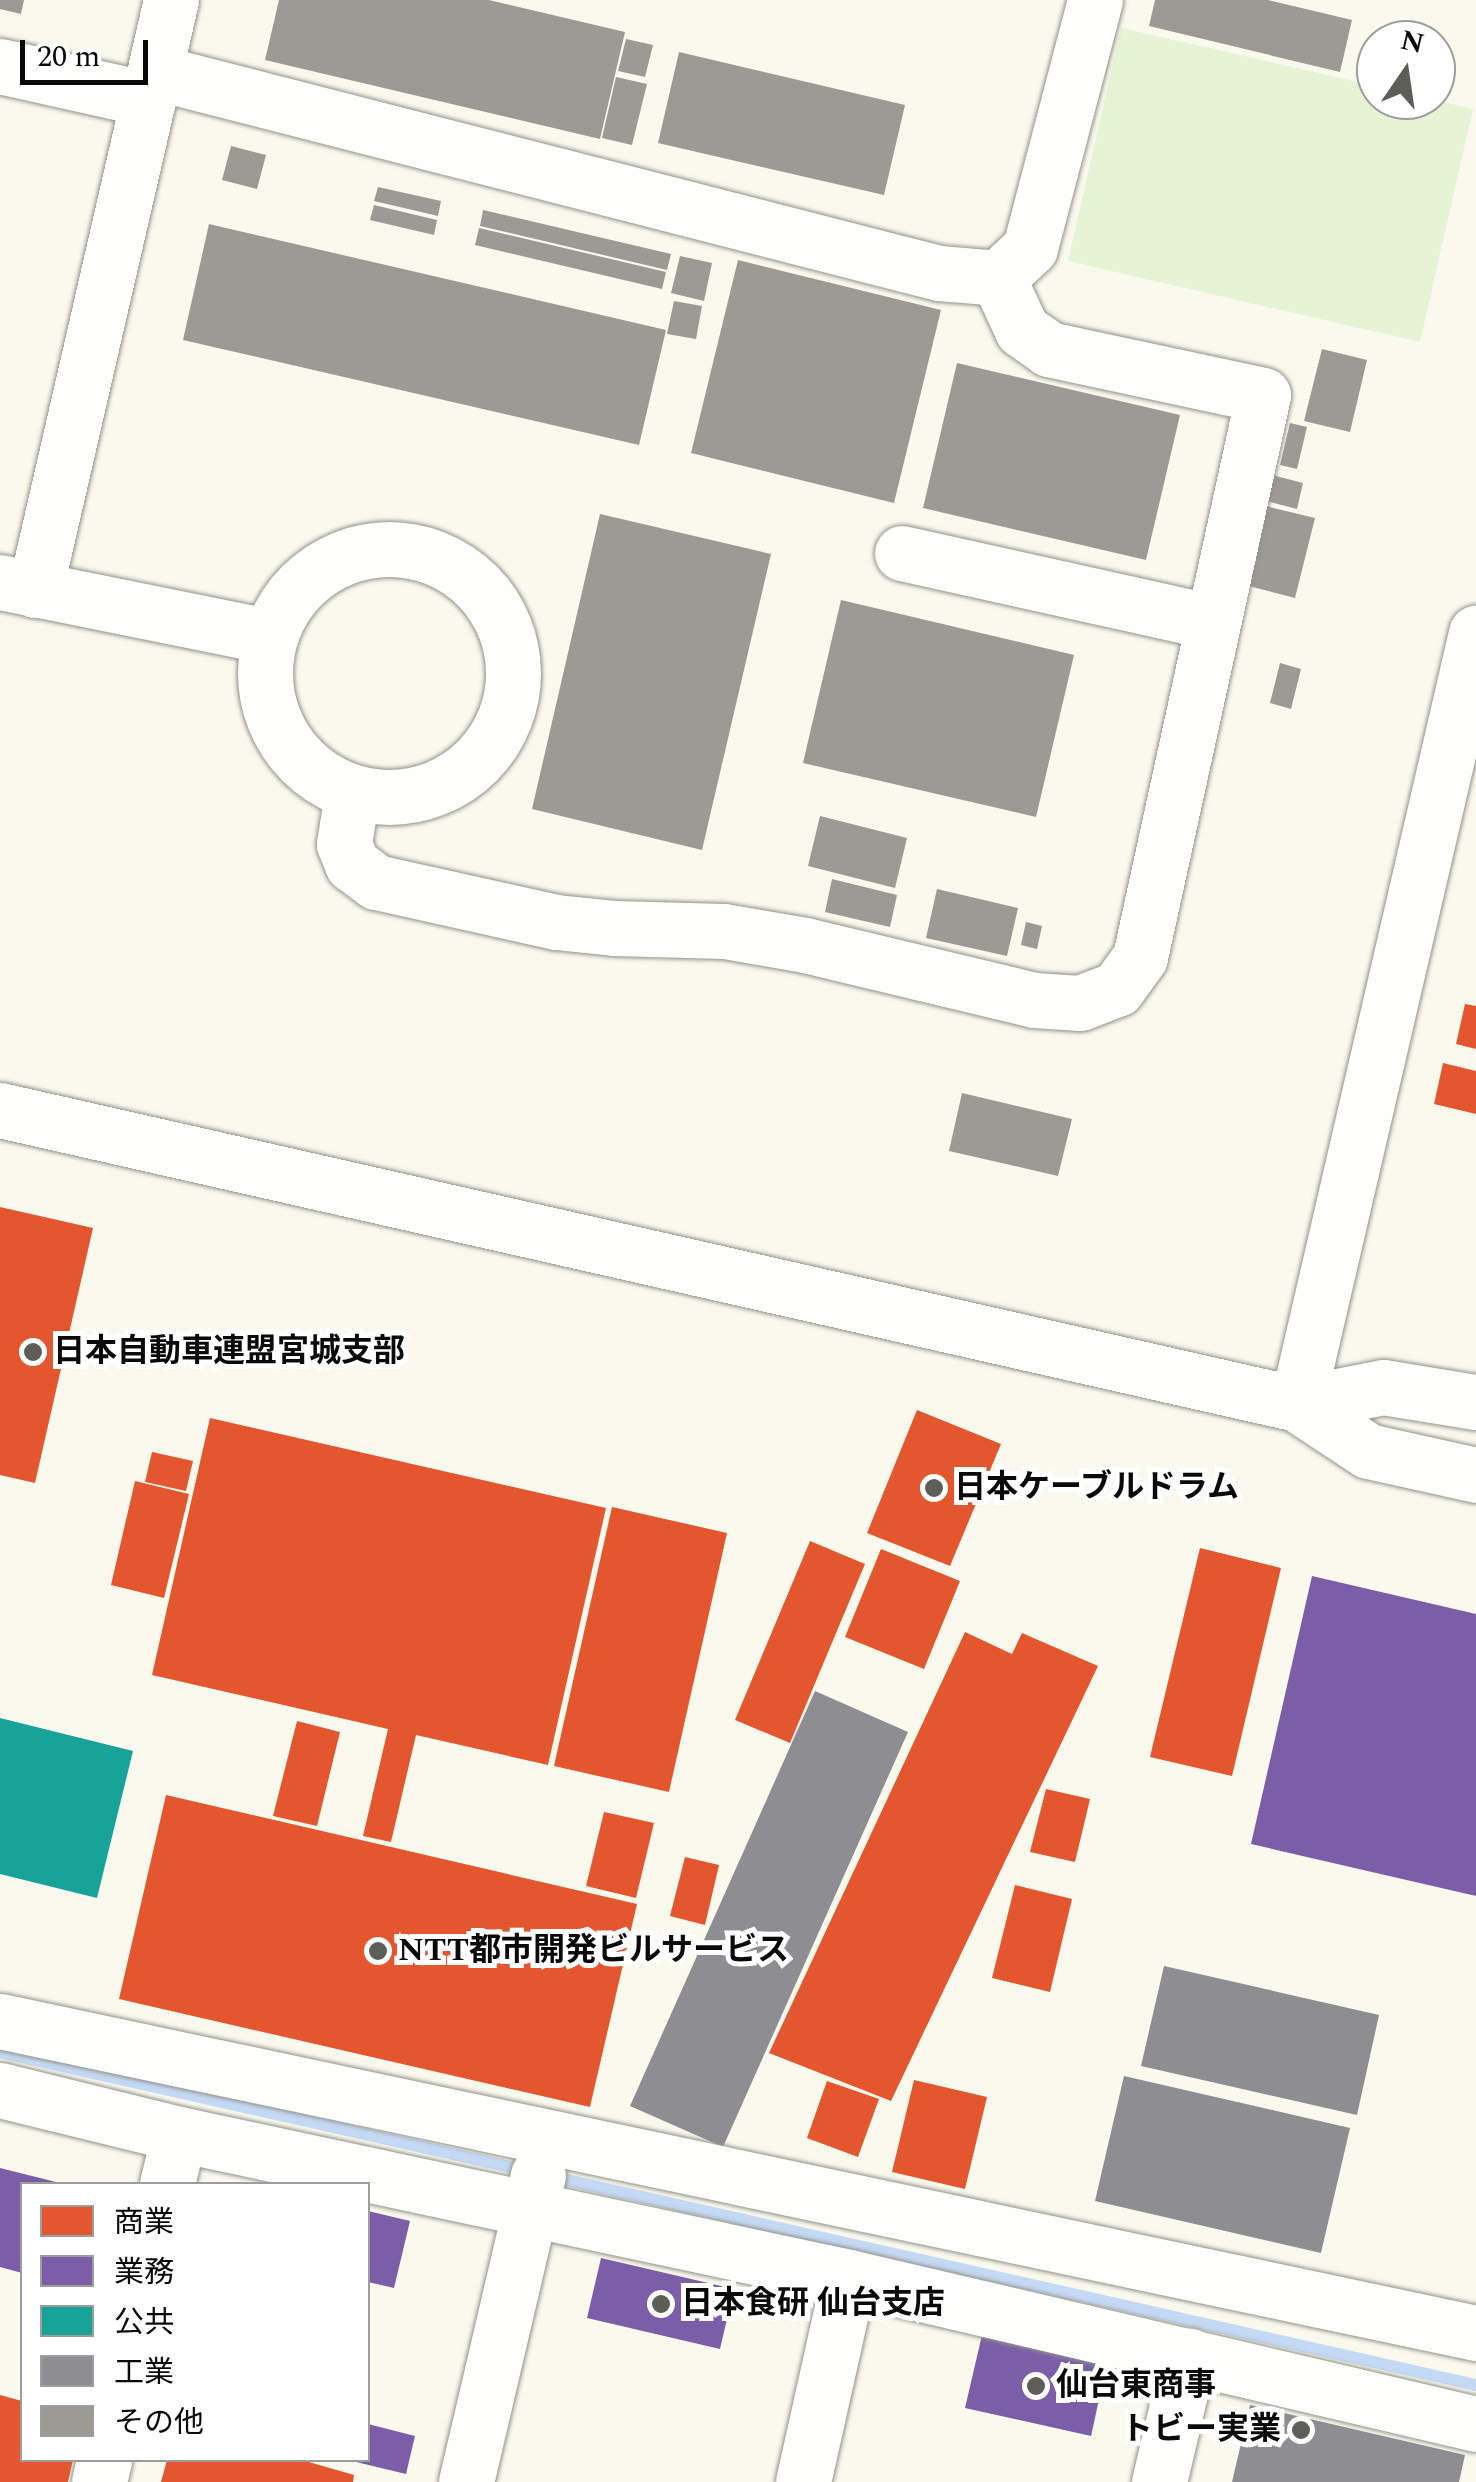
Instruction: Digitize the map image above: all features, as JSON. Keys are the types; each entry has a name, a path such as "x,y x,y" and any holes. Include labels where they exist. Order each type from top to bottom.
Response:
{"street":[{"path":"171,0 152,85 18,586 269,636"},
{"path":"0,66 152,85 939,273 998,278 1030,248 1096,0"},
{"path":"352,793 344,844 352,864 376,882 556,922 724,931 805,945 1034,1000 1080,1003 1118,988 1140,957 1263,394 1048,349 1022,330 998,278"},
{"path":"399,549 440,559 474,582 500,615 513,656 512,697 498,736 471,768 435,790 394,798 352,793 316,775 289,748 270,714 264,674 269,636 288,598 318,570 357,552 399,549"},
{"path":"902,553 1212,622"},
{"path":"1298,1404 1476,633"},
{"path":"0,1110 1298,1404 1368,1451 1476,1476"},
{"path":"1298,1404 1383,1388 1476,1402"},
{"path":"0,2021 1476,2334"},
{"path":"0,2090 173,2159 341,2182"},
{"path":"466,2482 546,2138"},
{"path":"370,2186 530,2208 1189,2355 1476,2424"},
{"path":"804,2482 849,2278"},
{"path":"1159,2482 1189,2355"}],"green space":[{"path":"1121,28 1356,81 1356,120 1456,120 1456,105 1473,109 1420,342 1068,261"}],"building: 商業":[{"path":"1465,1004 1476,1006 1476,1049 1456,1044"},
{"path":"1443,1063 1476,1071 1476,1114 1434,1104"},
{"name":"日本自動車連盟宮城支部","path":"0,1207 93,1228 35,1483 0,1475"},
{"name":"日本ケーブルドラム","path":"917,1410 1001,1444 950,1566 867,1533"},
{"path":"210,1418 606,1508 548,1765 416,1735 391,1842 363,1836 388,1729 152,1675"},
{"path":"152,1452 193,1461 186,1491 145,1482"},
{"path":"135,1481 189,1494 164,1598 111,1585"},
{"path":"612,1507 727,1533 669,1792 554,1766"},
{"path":"810,1541 865,1564 790,1743 735,1720"},
{"path":"1200,1548 1281,1568 1232,1776 1150,1757"},
{"path":"881,1549 960,1581 924,1669 845,1637"},
{"path":"965,1632 1012,1654 1022,1633 1098,1666 891,2101 769,2053"},
{"path":"297,1721 340,1732 317,1826 273,1816"},
{"path":"1046,1789 1090,1799 1075,1862 1030,1852"},
{"name":"NTT都市開発ビルサービス","path":"166,1795 637,1904 590,2107 119,1999"},
{"path":"604,1812 654,1823 636,1898 586,1886"},
{"path":"685,1857 719,1865 705,1925 670,1916"},
{"path":"1015,1885 1072,1899 1050,1992 992,1978"},
{"path":"914,2080 987,2097 965,2189 892,2172"},
{"path":"827,2081 879,2099 858,2157 807,2138"},
{"path":"0,2395 20,2400 20,2462 73,2462 68,2482 0,2482"},
{"path":"166,2462 309,2462 354,2475 353,2482 161,2482"}],"building: 業務":[{"path":"1312,1576 1476,1614 1476,1896 1251,1844"},
{"path":"0,2168 56,2182 20,2182 20,2272 0,2267"},
{"path":"370,2211 410,2221 394,2288 370,2282"},
{"name":"日本食研 仙台支店","path":"601,2258 734,2289 720,2349 587,2318"},
{"name":"仙台東商事","path":"982,2335 1107,2363 1091,2436 965,2408"},
{"path":"370,2425 415,2436 406,2474 356,2462 370,2462"}],"building: 公共":[{"path":"0,1718 133,1751 97,1898 0,1874"}],"building: 工業":[{"path":"815,1691 908,1732 723,2147 630,2106"},
{"path":"1164,1966 1379,2015 1357,2115 1141,2066"},
{"path":"1124,2076 1350,2128 1321,2253 1095,2201"},
{"name":"トビー実業","path":"1250,2405 1465,2455 1459,2482 1232,2482"}],"building: その他":[{"path":"0,0 24,0 21,14 0,9"},
{"path":"279,0 489,0 625,32 600,139 265,60"},
{"path":"1155,0 1268,0 1352,20 1340,72 1149,26"},
{"path":"626,39 653,45 645,77 618,71"},
{"path":"679,52 905,105 884,195 658,143"},
{"path":"616,77 647,84 632,145 602,138"},
{"path":"231,146 266,155 257,189 222,180"},
{"path":"378,187 441,201 438,216 374,201"},
{"path":"374,205 437,220 434,235 370,220"},
{"path":"483,210 671,254 667,270 480,226"},
{"path":"209,224 666,330 639,445 183,340"},
{"path":"479,228 666,272 662,289 475,245"},
{"path":"680,256 712,263 704,301 671,293"},
{"path":"738,260 941,310 894,503 691,453"},
{"path":"674,301 702,306 696,339 667,334"},
{"path":"1322,349 1367,360 1350,432 1304,421"},
{"path":"957,363 1180,415 1146,560 923,508"},
{"path":"1290,423 1307,427 1297,469 1280,465"},
{"path":"1268,474 1303,483 1297,509 1262,500"},
{"path":"1257,504 1315,518 1295,598 1237,583"},
{"path":"600,514 771,554 702,850 532,809"},
{"path":"841,600 1074,655 1036,817 803,763"},
{"path":"1280,663 1301,669 1291,709 1270,703"},
{"path":"820,816 907,838 895,888 808,866"},
{"path":"832,879 897,895 890,927 825,912"},
{"path":"937,889 1018,908 1007,956 926,938"},
{"path":"1026,922 1042,926 1037,949 1021,945"},
{"path":"962,1093 1072,1119 1058,1176 949,1151"}],"waterway":[{"path":"0,2052 524,2170"},
{"path":"549,2176 1476,2385"}],"place":[{"name":"日本自動車連盟宮城支部","path":"33,1352"},
{"name":"日本ケーブルドラム","path":"934,1488"},
{"name":"NTT都市開発ビルサービス","path":"378,1951"},
{"name":"日本食研 仙台支店","path":"661,2304"},
{"name":"仙台東商事","path":"1036,2386"},
{"name":"トビー実業","path":"1301,2430"}]}
